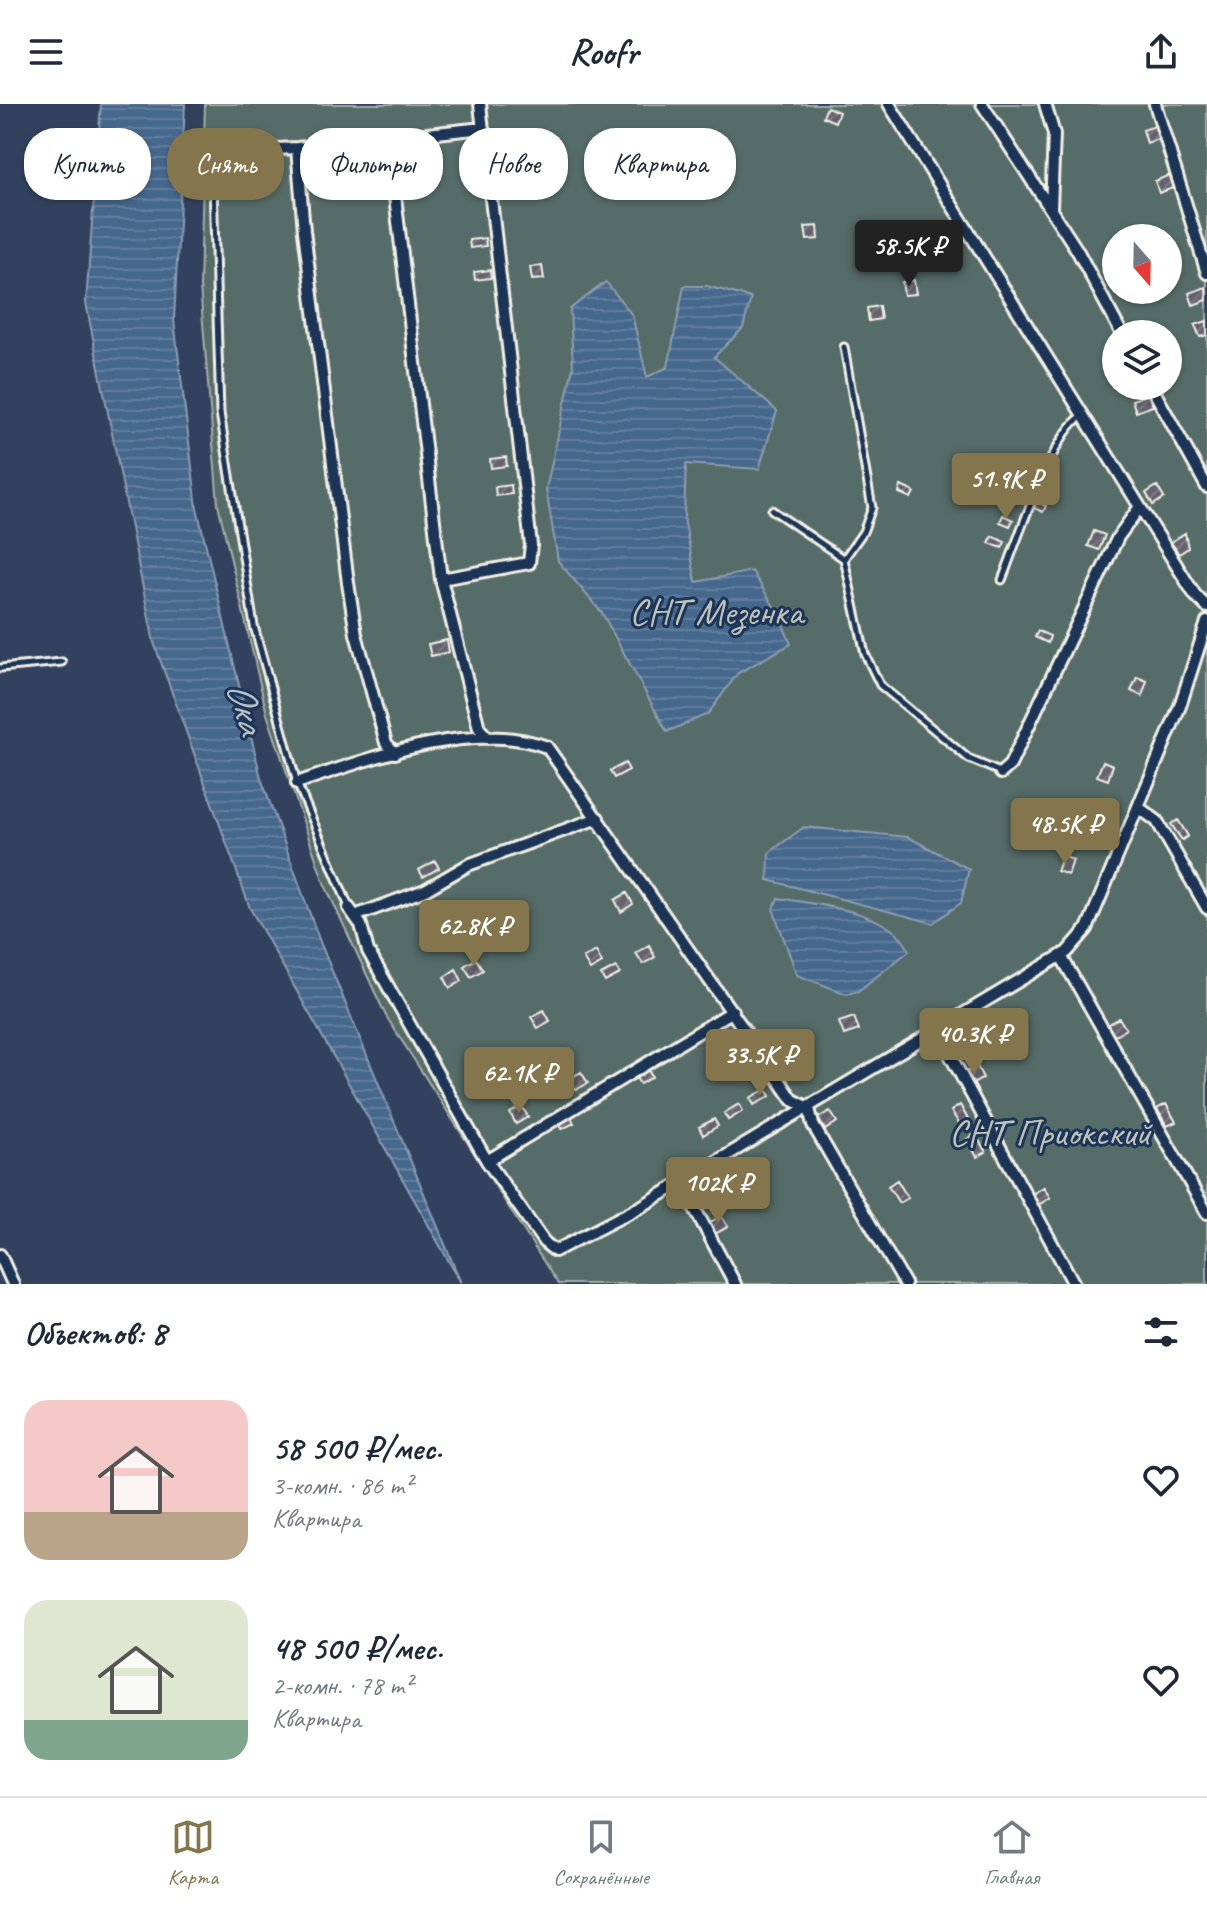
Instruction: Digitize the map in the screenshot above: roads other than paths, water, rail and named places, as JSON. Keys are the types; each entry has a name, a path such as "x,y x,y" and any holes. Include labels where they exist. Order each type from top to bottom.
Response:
{"street":[{"path":"480,104 483,128"},
{"path":"889,104 1085,414 1139,508 1195,595 1207,607"},
{"path":"982,104 1051,208 1114,320"},
{"path":"1045,104 1054,134 1051,208"},
{"path":"1155,104 1207,273"},
{"path":"297,148 356,634 386,743 395,753"},
{"path":"284,149 300,148"},
{"path":"395,200 441,579 479,728 488,738"},
{"path":"441,579 529,563 531,545 491,200"},
{"path":"1159,400 1207,487"},
{"path":"1001,773 1010,765 1118,537 1139,508"},
{"path":"598,818 468,865 425,890 352,912 368,951 487,1161 544,1242 555,1251 681,1183 1061,956 1087,929 1180,706 1207,622"},
{"path":"297,783 395,753 488,738 522,738 547,747 793,1100 809,1108"},
{"path":"1138,807 1157,821 1207,908"},
{"path":"1061,956 1207,1213"},
{"path":"487,1161 733,1011"},
{"path":"940,1030 950,1055 1074,1284"},
{"path":"809,1108 813,1125 905,1284"},
{"path":"681,1183 735,1284"},
{"path":"0,1255 13,1284"}],"lane":[{"path":"213,200 220,413 254,626 297,783 352,912"},
{"path":"844,347 872,508 863,532 844,559"},
{"path":"1002,580 1042,478 1073,420 1085,414"},
{"path":"772,510 844,559 865,654 880,685 969,759 1001,773"},
{"path":"0,668 62,662"}],"water":[{"path":"101,104 185,104 184,128 167,128 167,200 180,200 174,320 197,508 261,778 320,942 461,1283 250,908 154,643 86,303 94,200 151,200 151,128 99,128"},
{"path":"606,282 632,315 647,377 668,367 684,286 707,286 751,298 743,328 714,357 777,411 759,469 686,464 684,518 696,582 752,571 779,615 791,644 738,673 708,714 667,732 602,613 558,561 546,489 573,367 570,309"},
{"path":"804,827 908,837 969,869 961,903 933,923 768,880 769,853"},
{"path":"778,898 832,907 871,918 900,937 909,951 858,991 847,994 797,975 773,909"}],"park label":[{"name":"СНТ Мезенка","path":"716,611"},
{"name":"СНТ Приокский","path":"1050,1132"}],"water label":[{"name":"Ока","path":"246,707"}]}
